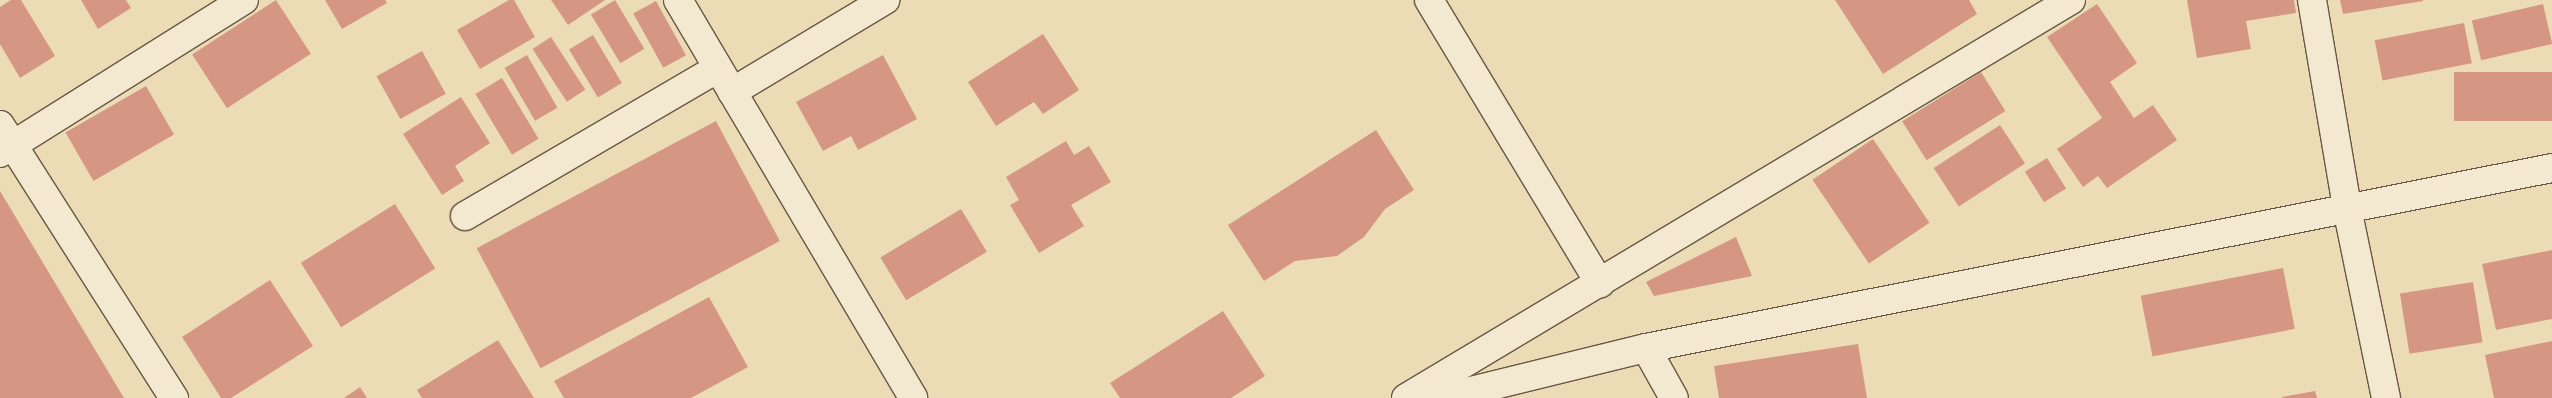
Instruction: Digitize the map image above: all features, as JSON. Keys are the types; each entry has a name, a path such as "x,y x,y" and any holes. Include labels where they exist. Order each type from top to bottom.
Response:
{"street":[{"path":"174,398 4,141 244,0"},
{"path":"678,0 913,398"},
{"path":"732,92 885,0"},
{"path":"1428,0 1600,283"},
{"path":"1406,398 2071,0"},
{"path":"2312,0 2347,208 2386,398"},
{"path":"466,216 718,68"},
{"path":"1442,398 1646,348 2552,168"},
{"path":"1646,348 1674,398"}],"building":[{"path":"11,0 21,0 55,56 20,78 0,44 0,7"},
{"path":"81,0 126,0 131,8 98,29"},
{"path":"276,0 311,54 227,108 192,54"},
{"path":"325,0 385,0 387,3 342,29"},
{"path":"509,0 514,0 535,37 480,69 457,30"},
{"path":"551,0 605,0 568,25"},
{"path":"615,0 644,49 620,63 591,14"},
{"path":"1835,0 1969,0 1977,14 1883,74"},
{"path":"2187,0 2294,0 2296,13 2246,21 2251,49 2197,58"},
{"path":"2340,0 2423,0 2423,1 2343,14"},
{"path":"656,1 686,55 663,68 633,14"},
{"path":"2097,4 2137,63 2110,82 2134,118 2153,105 2177,140 2107,188 2098,176 2083,187 2057,149 2102,118 2047,37"},
{"path":"2543,4 2552,44 2481,60 2472,20"},
{"path":"2464,23 2472,63 2382,81 2375,40"},
{"path":"1043,34 1079,90 1043,114 1034,102 996,126 968,82"},
{"path":"593,35 622,83 598,97 569,49"},
{"path":"551,37 585,90 567,102 533,49"},
{"path":"422,51 446,94 400,119 377,76"},
{"path":"527,55 558,108 535,121 504,68"},
{"path":"883,55 917,119 858,150 851,136 823,151 796,102"},
{"path":"1981,72 2005,111 1927,160 1902,121"},
{"path":"2454,72 2552,72 2552,121 2454,121"},
{"path":"502,78 539,139 512,155 475,94"},
{"path":"146,86 174,134 93,181 65,133"},
{"path":"461,97 490,143 455,166 464,181 442,195 403,134"},
{"path":"716,121 780,241 541,368 477,248"},
{"path":"2000,125 2025,164 1959,207 1934,168"},
{"path":"1376,130 1414,190 1385,209 1364,237 1337,256 1295,261 1264,281 1228,225"},
{"path":"1873,139 1929,223 1869,264 1812,180"},
{"path":"1066,141 1074,155 1089,146 1111,182 1071,205 1084,226 1039,253 1010,205 1019,200 1006,177"},
{"path":"2047,158 2066,189 2044,202 2025,172"},
{"path":"0,191 124,398 0,398"},
{"path":"395,204 435,268 341,327 301,263"},
{"path":"961,209 987,252 906,300 880,257"},
{"path":"1736,237 1752,276 1654,296 1646,282"},
{"path":"2552,250 2552,319 2496,330 2482,264"},
{"path":"2283,268 2295,329 2152,357 2141,296"},
{"path":"270,280 313,346 231,398 221,398 182,337"},
{"path":"2473,282 2483,342 2409,354 2400,294"},
{"path":"709,297 748,367 691,398 564,398 554,381"},
{"path":"1223,311 1265,376 1231,398 1120,398 1110,383"},
{"path":"498,340 534,398 422,398 417,390"},
{"path":"2552,341 2552,398 2494,398 2485,355"},
{"path":"1858,344 1867,398 1719,398 1714,366"},
{"path":"360,387 367,398 344,398"},
{"path":"2315,391 2317,398 2282,398 2282,397"}]}
